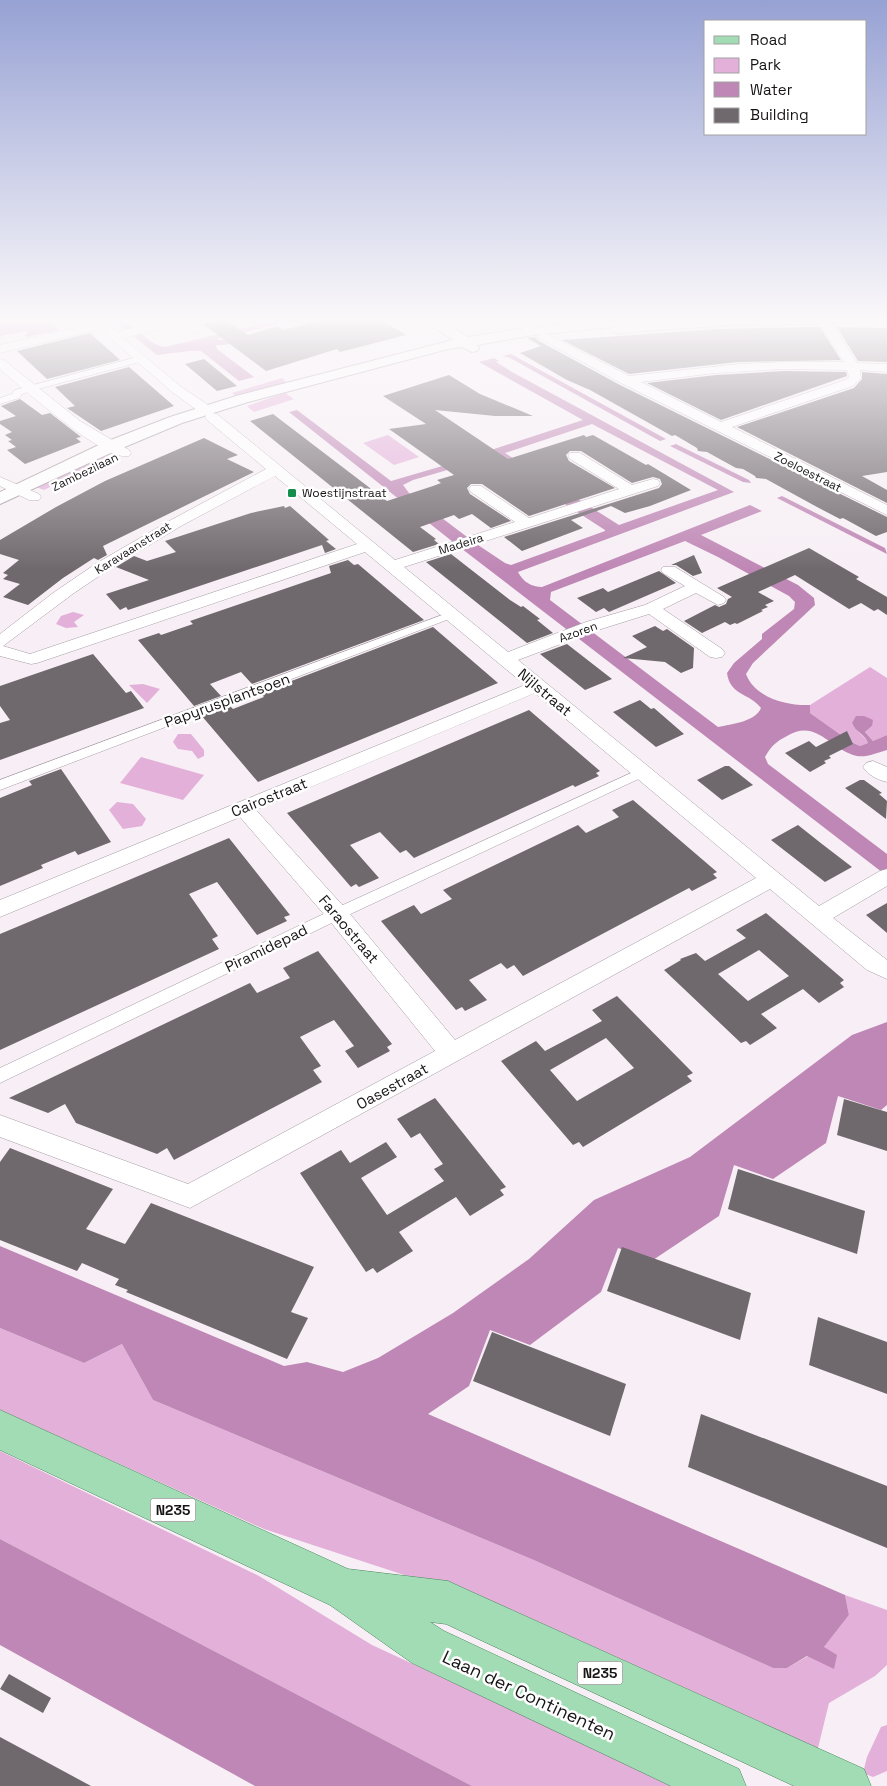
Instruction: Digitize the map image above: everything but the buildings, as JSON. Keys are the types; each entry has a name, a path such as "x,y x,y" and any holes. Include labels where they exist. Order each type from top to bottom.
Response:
{"main road":[{"name":"Laan der Continenten","path":"0,1430 345,1590 428,1647 722,1786"},
{"name":"Laan der Continenten","path":"345,1590 448,1603 847,1786"}],"street":[{"path":"50,403 74,423 116,450"},
{"name":"Nijlstraat","path":"195,403 277,469 367,546 454,614 771,879 875,964 887,970"},
{"name":"Zambezilaan","path":"0,499 17,490 116,450 241,403"},
{"name":"Zoeloestraat","path":"672,403 887,511"},
{"path":"719,427 789,403"},
{"name":"Zambezilaan","path":"0,516 116,450"},
{"path":"576,456 630,490"},
{"name":"Karavaanstraat","path":"0,642 78,583 141,543 185,517 277,469"},
{"path":"0,481 34,496"},
{"name":"Madeira","path":"393,566 653,483"},
{"path":"476,489 528,524"},
{"path":"0,651 31,659 367,546"},
{"path":"669,570 718,600"},
{"name":"Azoren","path":"506,659 592,626 651,608 697,587"},
{"path":"651,608 716,653"},
{"name":"Papyrusplantsoen","path":"0,785 454,614"},
{"name":"Cairostraat","path":"0,909 538,686"},
{"name":"Piramidepad","path":"0,1076 337,914 642,772"},
{"name":"Faraostraat","path":"243,808 337,914 451,1053"},
{"path":"818,916 886,876"},
{"name":"Oasestraat","path":"0,1126 190,1196 771,879"}],"green space":[{"path":"255,403 281,403 254,412 247,406"},
{"path":"388,435 419,457 394,465 363,443"},
{"path":"100,453 110,458 44,490 31,485"},
{"path":"73,612 84,615 74,622 78,627 66,628 56,624 61,616"},
{"path":"870,667 887,678 887,735 873,741 865,732 872,726 852,723 868,743 860,746 851,742 810,713 810,705"},
{"path":"143,684 160,689 147,703 129,685"},
{"path":"178,734 191,734 204,750 204,756 198,759 192,751 178,749 173,742"},
{"path":"141,757 204,775 183,800 120,783"},
{"path":"117,802 133,804 146,819 142,826 123,829 109,810"},
{"path":"0,1328 84,1363 122,1344 153,1400 536,1561 773,1668 787,1668 824,1647 849,1615 845,1595 887,1610 887,1665 875,1676 829,1703 816,1756 459,1593 264,1529 0,1410"},
{"path":"0,1451 259,1576 372,1645 676,1786 472,1786 0,1539"},
{"path":"887,1725 887,1771 873,1777 863,1773 867,1757 881,1727"}],"water":[{"path":"553,403 570,403 734,492 518,572 522,579 535,586 542,587 750,505 762,511 701,535 798,585 814,598 815,605 753,663 746,674 750,682 764,695 773,699 792,704 810,705 810,713 851,742 860,746 868,743 852,723 856,716 864,716 873,720 872,726 865,732 873,741 887,735 887,750 870,755 857,756 844,751 814,732 797,732 777,742 765,757 768,764 887,854 887,876 453,542 289,412 297,410 391,481 583,420","holes":["592,424 718,490 619,525 505,453","492,457 605,530 605,531 511,565 475,543 409,493 403,485 413,480","685,541 789,596 795,602 794,609 762,634 762,639 734,663 727,673 732,686 757,703 761,708 754,716 736,723 718,727 550,600 551,592"]},
{"path":"592,403 601,403 666,439 660,441"},
{"path":"676,444 749,480 751,483 743,482 670,446"},
{"path":"782,496 885,548 887,554 777,498"},
{"path":"887,1022 887,1105 881,1110 838,1096 826,1143 773,1179 734,1165 719,1216 653,1260 618,1248 601,1292 530,1345 490,1330 469,1386 428,1414 845,1595 849,1615 824,1647 837,1655 834,1669 807,1656 787,1668 773,1668 536,1561 153,1400 122,1344 84,1363 0,1328 0,1246 284,1366 307,1362 343,1372 378,1358 453,1313 529,1259 594,1200 690,1157 852,1035"},
{"path":"0,1539 472,1786 255,1786 0,1645"}],"place":[{"name":"Woestijnstraat","path":"292,493"}]}
